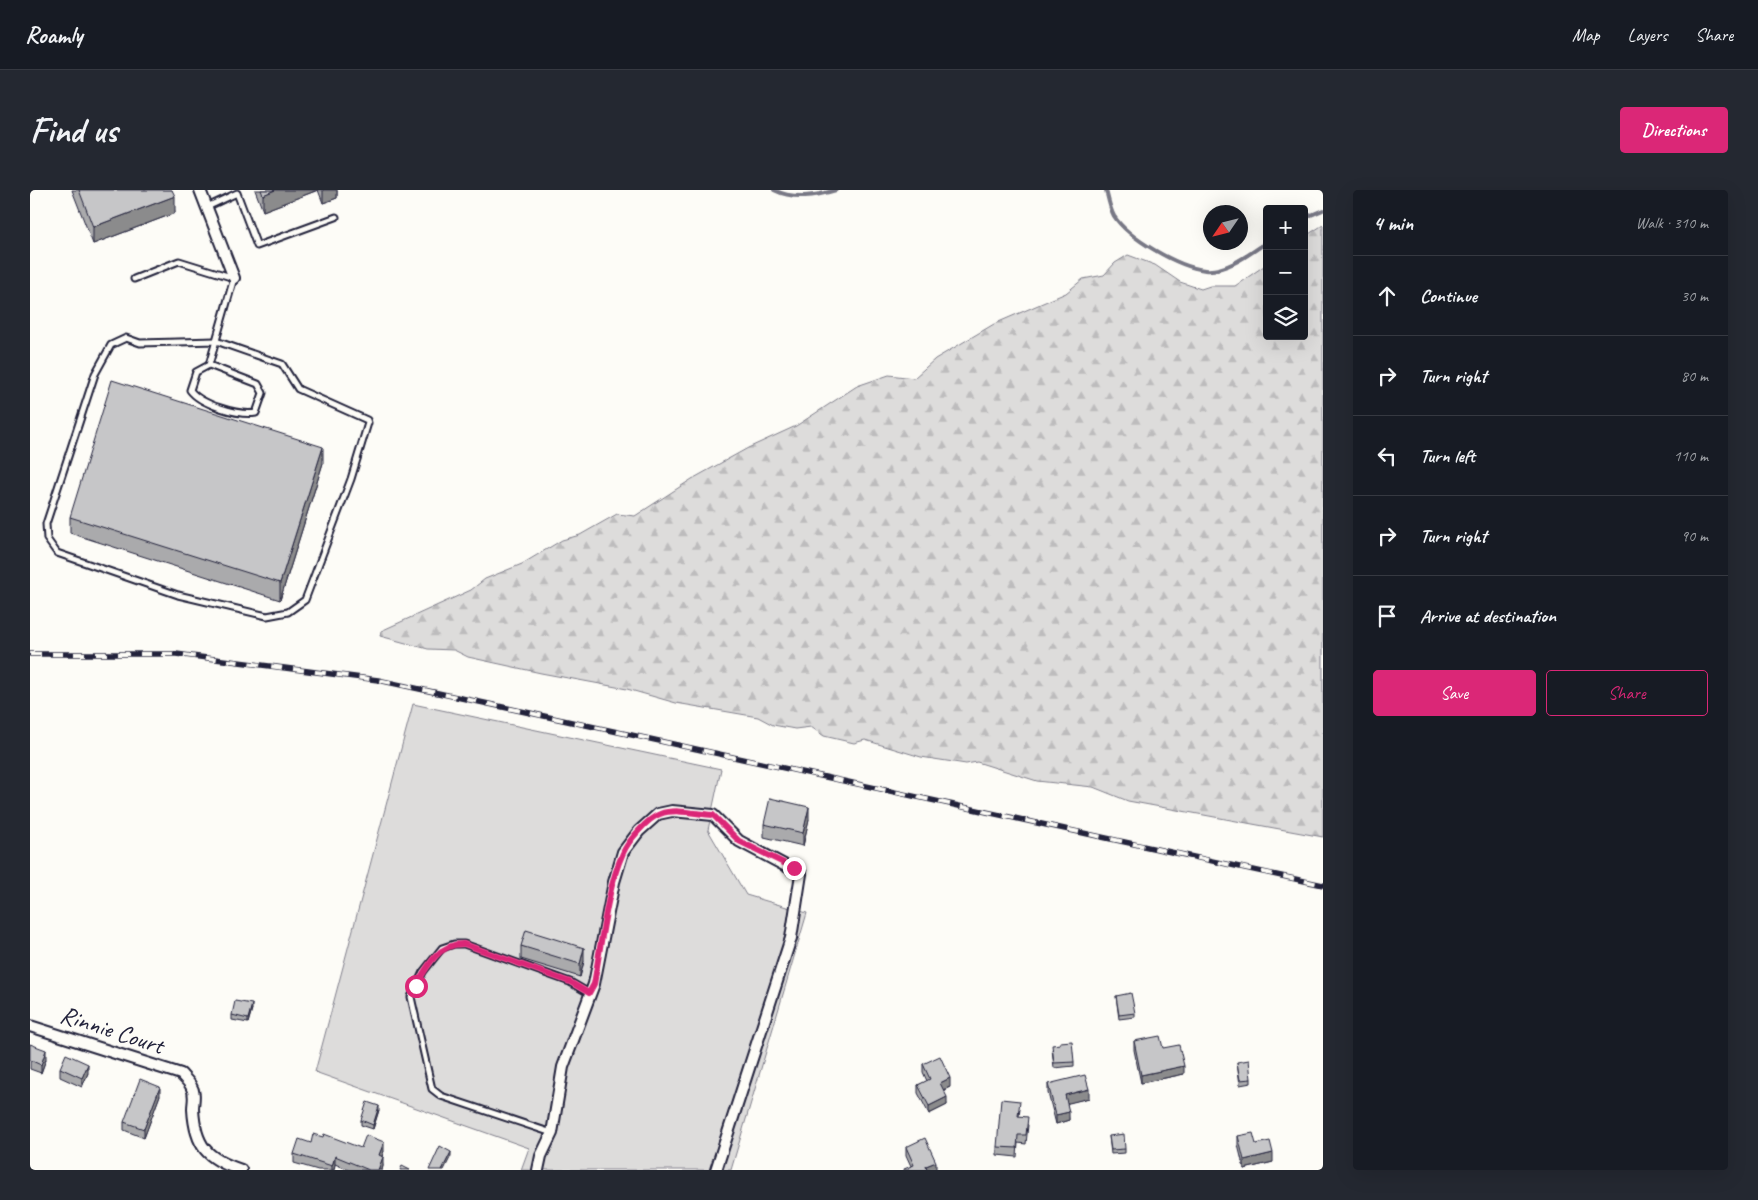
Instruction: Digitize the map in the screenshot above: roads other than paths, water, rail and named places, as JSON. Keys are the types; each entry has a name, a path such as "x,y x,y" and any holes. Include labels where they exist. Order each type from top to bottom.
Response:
{"street":[{"path":"200,190 234,278"},
{"path":"538,1170 540,1156 552,1133 563,1067 589,993 594,984 614,882 623,852 638,831 658,814 672,811 713,815 739,841 801,874 791,938 716,1170"},
{"name":"Rinnie Court","path":"30,1026 181,1074 191,1086 194,1094 197,1136 204,1149 216,1161 241,1170"}],"lane":[{"path":"207,207 237,194 257,246 336,217"},
{"path":"134,279 179,261 234,278 209,365 196,372 190,390 196,398 244,415 256,413 263,393 258,384 209,365"},
{"path":"126,338 140,343 216,341 282,364 298,389 367,420 368,423 351,479 305,600 288,612 267,616 178,595 57,553 47,539 46,524 94,374 111,345 126,338"},
{"path":"552,1133 448,1098 432,1088 412,997 423,972 442,948 454,944 464,944 570,982 589,993"}],"waterway":[{"path":"774,190 797,196 821,194 836,190"},
{"path":"1106,190 1114,216 1130,233 1155,250 1194,268 1213,270 1230,265 1263,245"},
{"path":"1308,216 1323,210"}],"railway":[{"path":"30,654 176,654 378,680 1323,885"}]}
